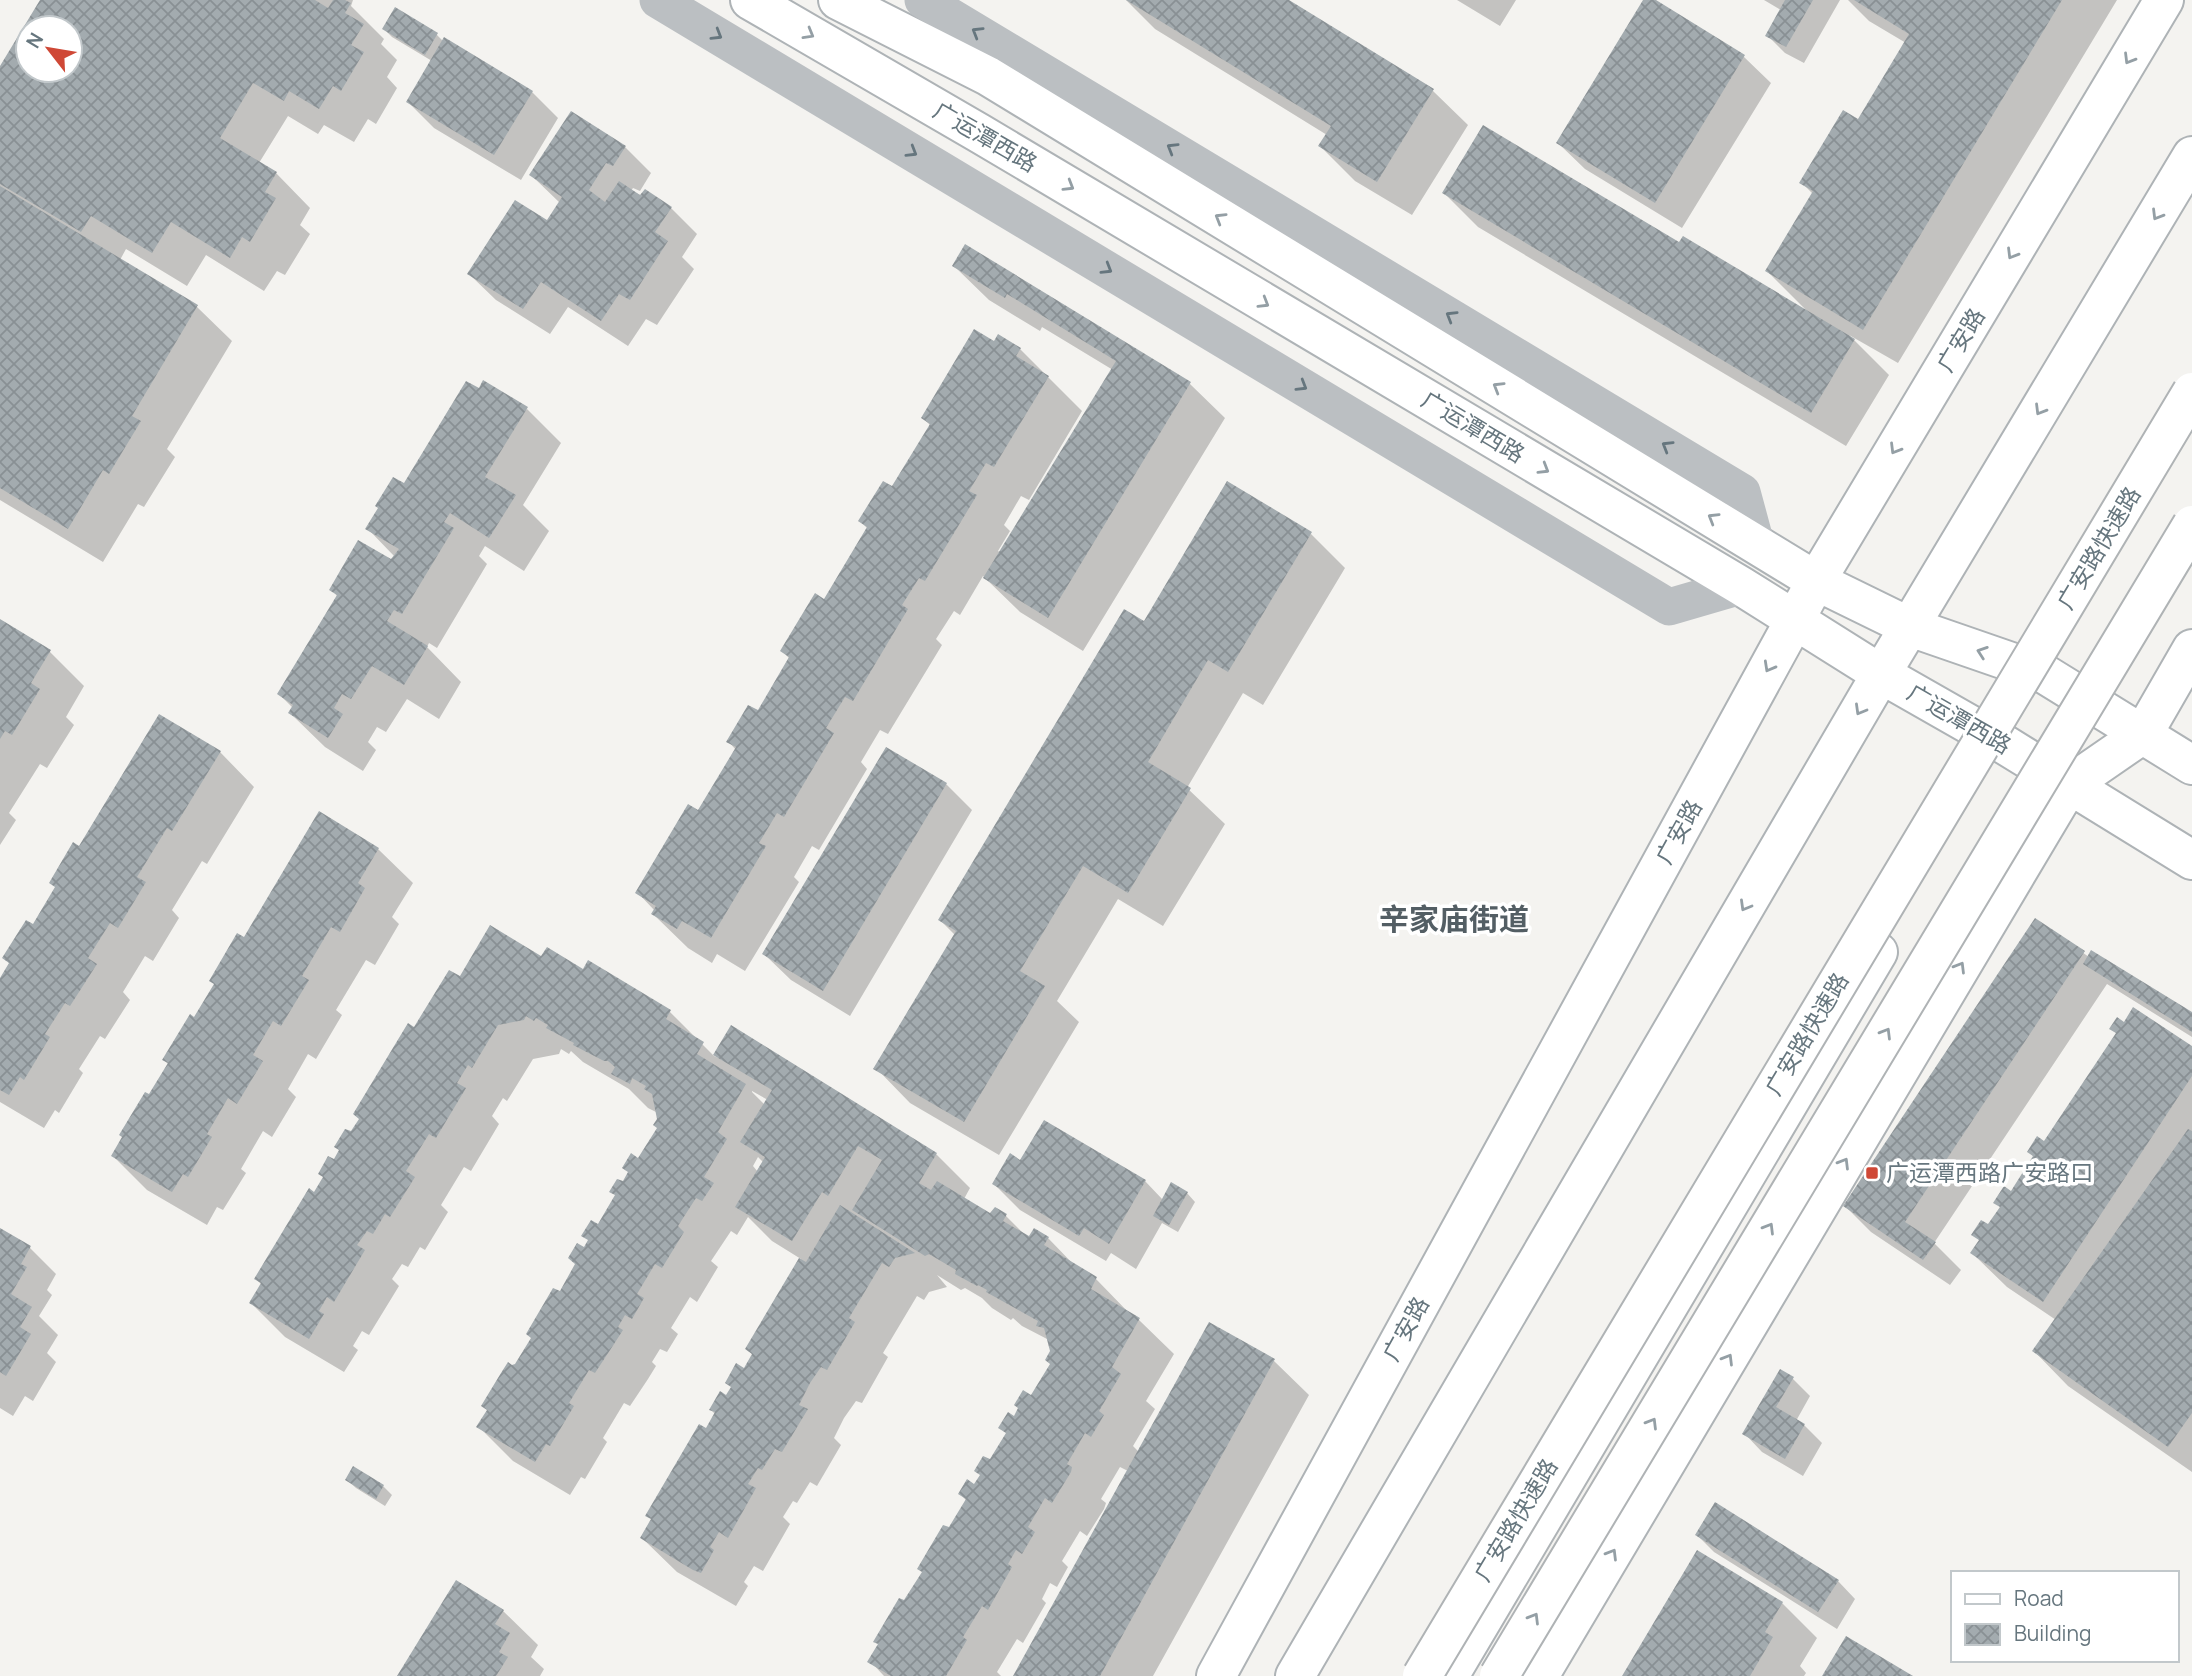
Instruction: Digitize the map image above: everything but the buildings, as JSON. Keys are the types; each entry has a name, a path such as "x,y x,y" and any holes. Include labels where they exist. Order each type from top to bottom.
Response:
{"main road":[{"name":"广运潭西路","path":"750,0 1741,586 1881,674 2002,743 2192,860"},
{"name":"广运潭西路","path":"838,0 988,76 1816,581 1910,627 2043,673 2192,765"},
{"name":"广安路","path":"1216,1676 1816,581 2164,0"},
{"path":"1295,1676 1881,674 2192,156"},
{"name":"广安路快速路","path":"1422,1676 2192,392"},
{"path":"1449,1676 2002,743 2192,416"},
{"path":"1499,1676 2192,525"},
{"path":"1539,1676 2069,785 2143,734 2192,649"}],"street":[{"path":"659,0 1669,607 1741,586"},
{"path":"923,0 1742,492 1756,544"}],"place":[{"name":"广运潭西路广安路口","path":"1872,1173"}],"district":[{"name":"辛家庙街道","path":"1454,920"}]}
